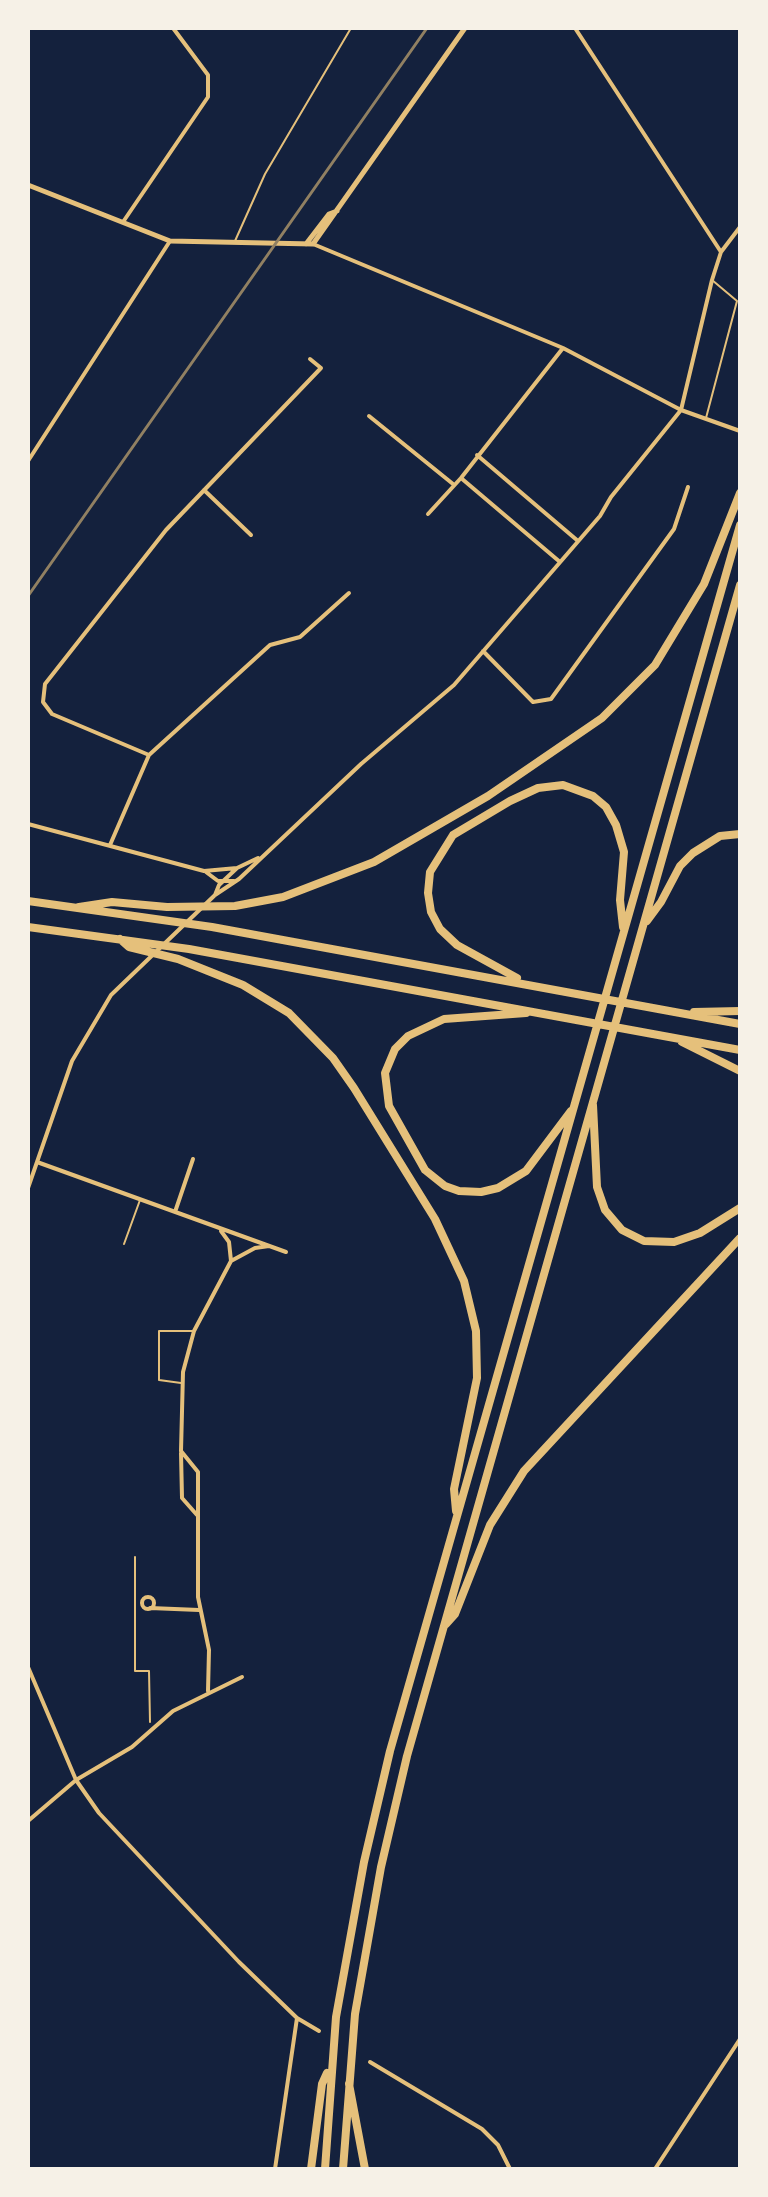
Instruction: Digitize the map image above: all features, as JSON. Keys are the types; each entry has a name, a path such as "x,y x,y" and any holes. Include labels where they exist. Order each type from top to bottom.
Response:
{"highway":[{"path":"79,907 112,902 167,907 235,906 314,887 374,862 500,788 602,718 638,684 673,640 704,584 740,493"},
{"path":"325,2169 330,2065 336,2017 364,1862 390,1751 740,525"},
{"path":"343,2169 347,2075 353,2026 381,1867 443,1627 740,585"},
{"path":"528,984 457,945 440,929 431,912 430,872 437,855 453,835 479,817 538,788 563,785 593,796 606,807 621,839 624,877 620,900 624,932"},
{"path":"644,925 661,902 680,866 693,853 720,836 740,834"},
{"path":"28,901 212,927 740,1024"},
{"path":"28,927 120,939 178,959 266,997 308,1030 354,1088 452,1249 469,1297 477,1348 473,1409 454,1489 456,1517"},
{"path":"133,944 189,949 740,1050"},
{"path":"678,1012 740,1011"},
{"path":"542,1012 452,1018 418,1030 401,1042 391,1056 385,1073 389,1106 425,1170 445,1186 459,1191 481,1192 498,1188 526,1171 538,1158 554,1129 573,1109"},
{"path":"671,1037 740,1071"},
{"path":"593,1099 597,1187 605,1210 622,1230 644,1241 674,1242 700,1233 740,1208"},
{"path":"443,1627 455,1614 490,1525 524,1471 740,1238"},
{"path":"311,2169 322,2084 330,2065"},
{"path":"347,2075 365,2169"}],"street":[{"path":"123,222 208,97 208,75 173,28"},
{"path":"309,244 338,211 465,28"},
{"path":"575,28 721,252"},
{"path":"28,185 170,241 241,245 309,244 563,348 681,410 740,431"},
{"path":"216,892 227,889 239,879 454,685 578,541 681,410 721,252 740,227"},
{"path":"28,461 170,241"},
{"path":"428,514 461,478 563,348"},
{"path":"149,755 52,714 43,702 43,688 104,604 242,447 271,424 321,368 310,359"},
{"path":"369,416 453,484"},
{"path":"477,455 578,541"},
{"path":"461,478 560,562"},
{"path":"483,651 533,702 551,699 674,529 688,487"},
{"path":"204,490 251,535"},
{"path":"110,845 149,755 270,645 300,637 349,593"},
{"path":"28,824 204,871 222,882"},
{"path":"204,871 237,868 260,857"},
{"path":"227,889 229,879 237,868"},
{"path":"222,871 229,879"},
{"path":"212,875 216,892"},
{"path":"28,1188 72,1061 95,1018 120,984 216,892 222,882 239,879"},
{"path":"175,1212 193,1159"},
{"path":"37,1162 286,1252"},
{"path":"217,1227 229,1242 231,1261"},
{"path":"198,1517 182,1498 186,1356 194,1331 231,1261 255,1248 269,1246"},
{"path":"181,1451 198,1472 200,1610 209,1650 208,1691"},
{"path":"162,1609 150,1597 143,1599 144,1607 162,1609 200,1610"},
{"path":"150,1608 154,1603"},
{"path":"28,1667 76,1780 99,1813 239,1962 297,2018 319,2031"},
{"path":"28,1821 76,1780 132,1747 173,1711 208,1691 242,1677"},
{"path":"275,2169 297,2018"},
{"path":"655,2169 740,2039"},
{"path":"370,2062 482,2129 498,2145 510,2169"}],"lane":[{"path":"233,244 265,174 351,28"},
{"path":"706,419 737,301 712,280"},
{"path":"124,1244 140,1200"},
{"path":"183,1383 159,1380 159,1331 194,1331"}],"path":[{"path":"135,1557 135,1671 149,1671 151,1729"}],"railway":[{"path":"28,596 427,28"}]}
